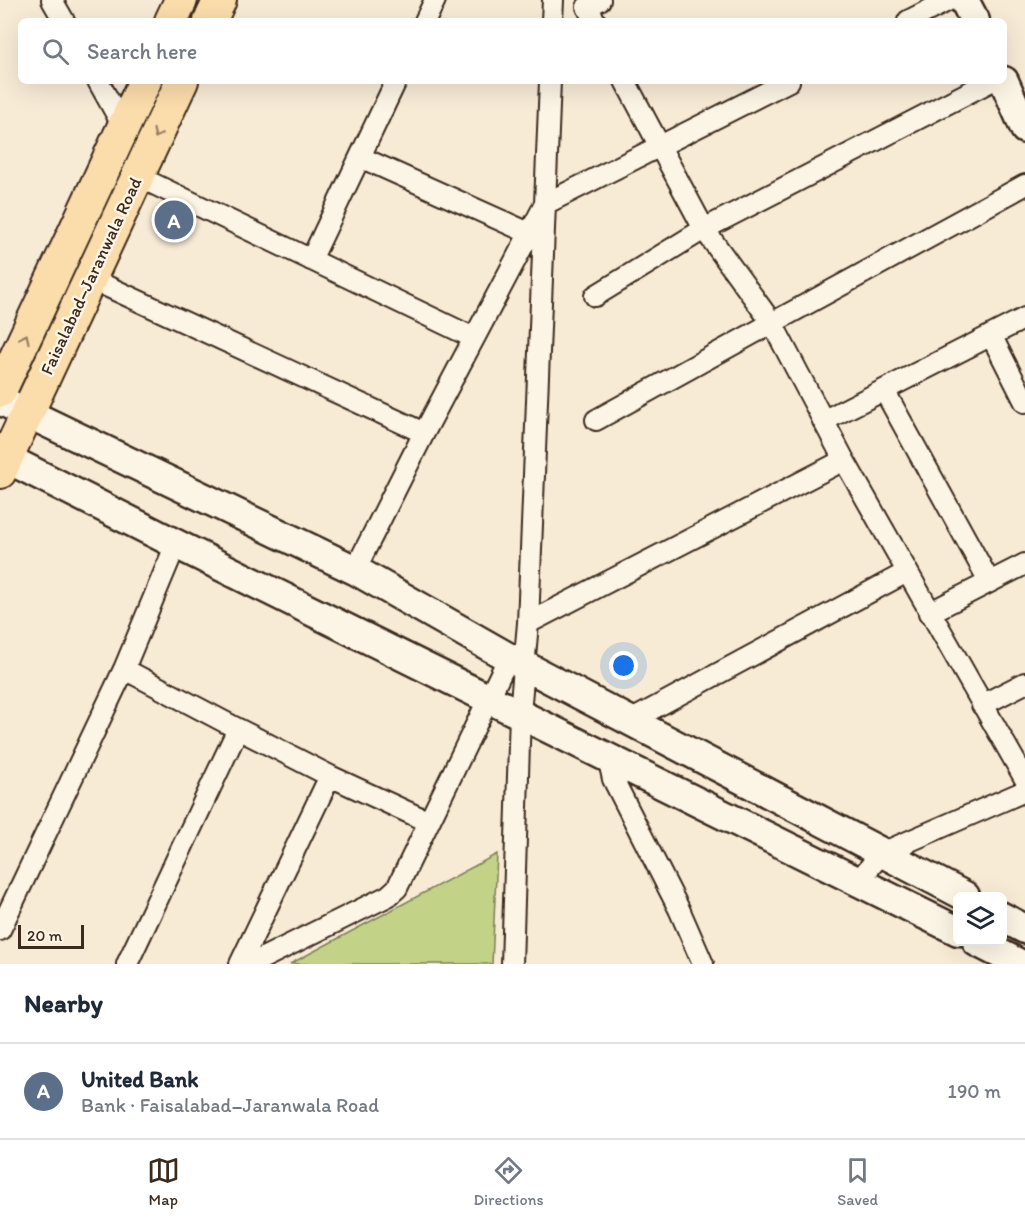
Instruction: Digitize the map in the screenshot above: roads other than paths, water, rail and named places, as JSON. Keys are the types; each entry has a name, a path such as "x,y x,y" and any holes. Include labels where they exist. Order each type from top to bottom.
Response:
{"main road":[{"path":"172,18 181,0"},
{"path":"211,18 220,0"},
{"name":"Faisalabad–Jaranwala Road","path":"0,391 144,84"},
{"name":"Faisalabad–Jaranwala Road","path":"2,462 28,413 181,84"}],"street":[{"path":"52,0 62,18"},
{"path":"426,18 435,0"},
{"path":"552,18 553,0"},
{"path":"914,18 949,0"},
{"path":"964,0 973,18"},
{"path":"100,84 124,128"},
{"path":"311,260 395,84"},
{"path":"251,964 388,896 397,888 491,693 512,663 528,623 550,84"},
{"path":"628,84 704,229 772,323 844,460 1025,779"},
{"path":"355,570 424,433 545,204 783,84"},
{"path":"595,296 704,229 985,84"},
{"path":"1005,84 1025,129"},
{"path":"360,157 529,233"},
{"path":"137,176 474,338"},
{"path":"596,420 1025,185"},
{"path":"89,278 424,433"},
{"path":"823,421 1025,318"},
{"path":"991,335 1025,402"},
{"path":"884,390 989,581"},
{"path":"0,400 355,570 512,663 630,721 870,868 953,928"},
{"path":"528,623 844,460"},
{"path":"2,462 491,693 520,713 608,757 870,868 953,893"},
{"path":"0,930 124,669 176,544"},
{"path":"929,613 1025,564"},
{"path":"630,721 907,572"},
{"path":"512,663 520,713 512,964"},
{"path":"124,669 330,777 429,822"},
{"path":"982,705 1025,683"},
{"path":"127,964 238,729"},
{"path":"608,757 613,779 679,909 704,964"},
{"path":"240,964 330,777"},
{"path":"870,868 1025,791"},
{"path":"985,946 1020,964"}],"place":[{"name":"United Bank","path":"174,220"}]}
